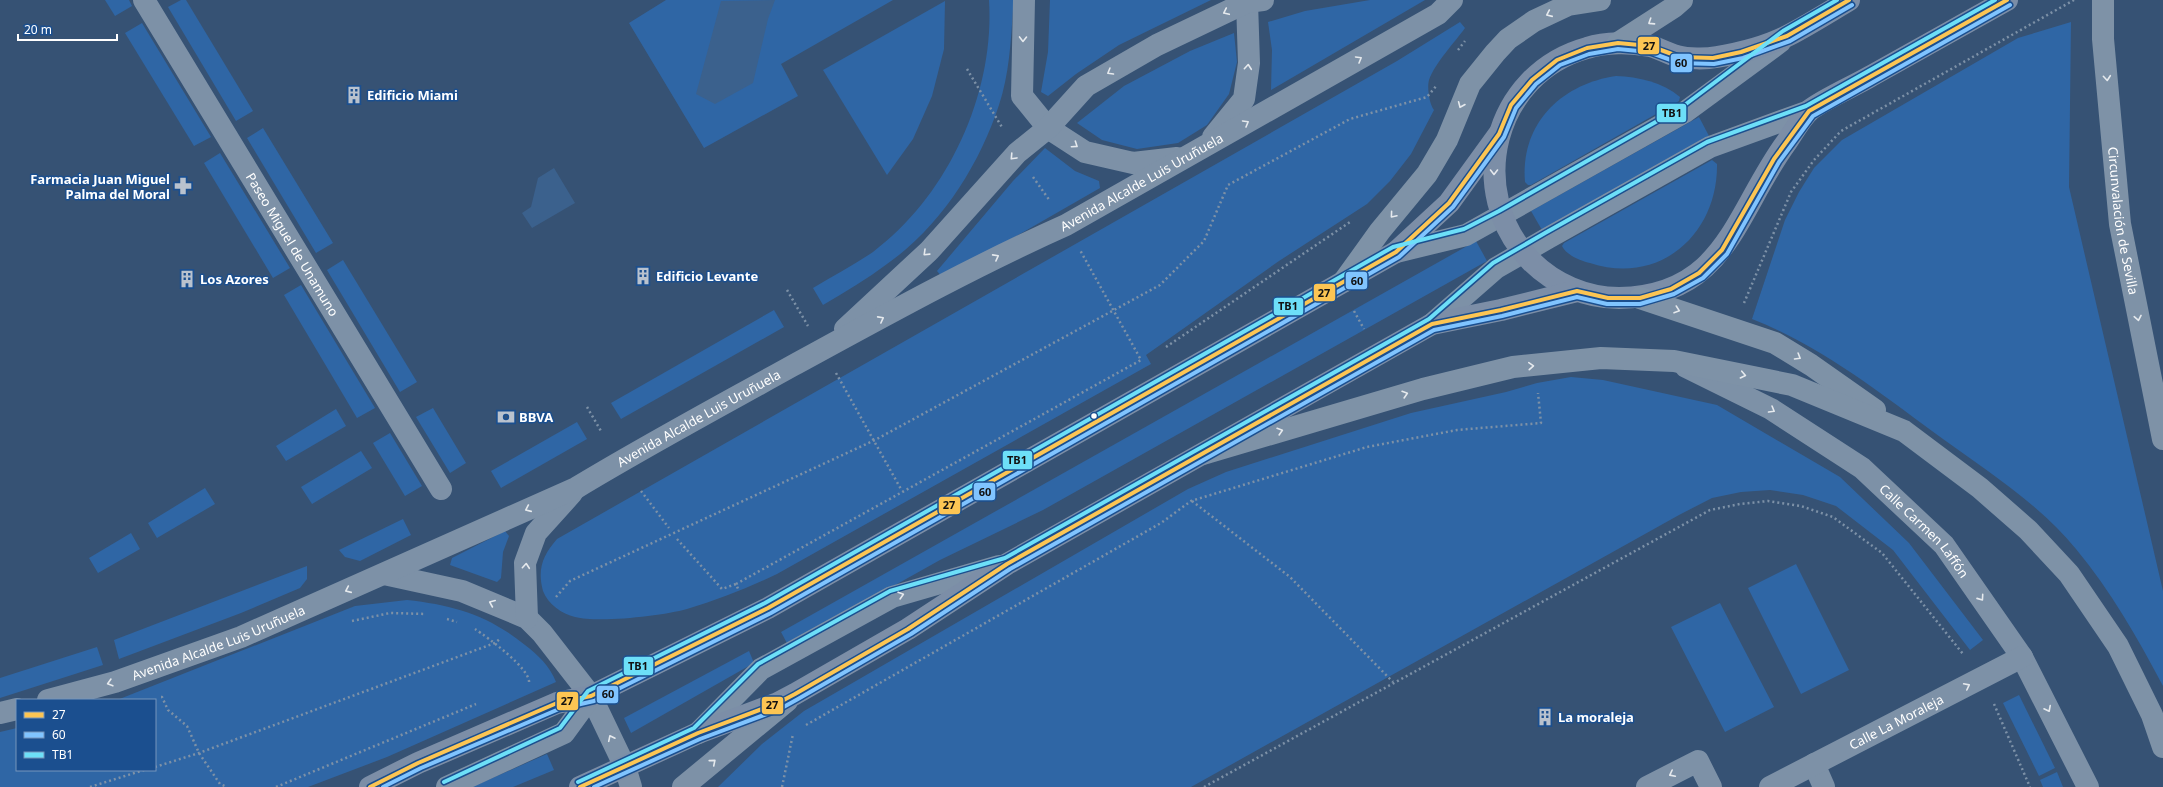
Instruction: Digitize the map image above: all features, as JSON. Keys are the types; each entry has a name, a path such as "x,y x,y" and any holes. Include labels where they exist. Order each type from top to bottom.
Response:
{"highway":[{"path":"1344,282 1380,231 1427,174 1447,140 1470,84 1495,53 1508,39 1534,21 1568,6 1600,0"},
{"path":"1618,43 1682,0"},
{"name":"Circunvalación de Sevilla","path":"2103,0 2103,39 2120,224 2163,438"},
{"path":"1640,298 1775,343 1841,385 1980,488 2028,530 2069,574 2118,646 2152,715 2163,747"},
{"path":"1202,454 1423,389 1513,367 1601,358 1674,361 1792,385 1904,431"}],"main road":[{"path":"1849,0 1787,36 1741,52 1713,58 1680,57 1650,46 1618,43 1586,48 1557,60 1532,80 1511,104 1499,134 1494,160 1494,186 1502,216 1510,234 1523,253 1540,270 1577,291 1608,298 1640,298 1671,289 1699,273 1722,250 1739,223 1774,159 1809,111 2007,0"},
{"path":"370,787 418,763 557,703 591,696 768,608 1396,252 1449,203 1499,134"},
{"path":"580,787 628,777 698,733 778,703 795,694 908,629 1007,564 1432,324 1501,310 1577,291"}],"street":[{"name":"Paseo Miguel de Unamuno","path":"144,0 441,489"},
{"path":"1024,0 1022,96 1048,128 1085,152 1133,163 1196,152 1244,99 1249,63 1251,1"},
{"name":"Avenida Alcalde Luis Uruñuela","path":"52,699 115,682 241,637 576,488 621,461 822,350 1006,252 1066,226 1438,14 1452,0"},
{"name":"Avenida Alcalde Luis Uruñuela","path":"822,350 929,251 1017,152 1048,128 1086,86 1157,45 1251,1"},
{"path":"1396,252 1466,235 1502,216 1685,112 1787,36"},
{"path":"1432,324 1496,268 1710,147 1809,111"},
{"name":"Calle Carmen Laffón","path":"1674,361 1771,409 1862,468 1944,545 2022,658 2088,787"},
{"name":"Avenida Alcalde Luis Uruñuela","path":"527,618 525,563 536,534 576,488"},
{"path":"698,733 761,669 892,597 1007,564"},
{"path":"384,574 462,591 527,618 542,633 591,696 628,777"},
{"name":"Calle La Moraleja","path":"1770,787 2022,658"},
{"path":"683,787 795,694"},
{"path":"447,787 564,733 591,696"},
{"path":"0,713 16,708"},
{"path":"1647,787 1698,761 1711,787"},
{"path":"1814,764 1824,787"}],"path":[{"path":"1743,306 1791,192 1814,160 1841,131 2074,0"},
{"path":"967,69 1017,152 1066,226 1141,360"},
{"path":"550,602 570,581 874,440 1160,285 1204,241 1228,185 1350,119 1418,100"},
{"path":"1164,348 1354,218"},
{"path":"787,290 902,491"},
{"path":"1354,311 1364,329"},
{"path":"677,539 722,589 736,584 902,491 1141,360 1146,359"},
{"path":"804,726 1161,523 1191,501 1367,447 1457,430 1541,423 1538,389"},
{"path":"587,407 601,431"},
{"path":"641,491 669,528"},
{"path":"1191,501 1290,577 1393,682"},
{"path":"1204,787 1393,682 1710,510 1740,504 1768,501 1801,506 1833,517 1882,553 1982,678 2030,787"},
{"path":"736,584 740,592"},
{"path":"346,623 390,613 434,615"},
{"path":"441,617 463,624"},
{"path":"471,626 495,643 515,661 530,682 523,685"},
{"path":"156,767 199,753 495,643 504,635"},
{"path":"157,698 170,694"},
{"path":"162,697 168,710 187,726 199,753 220,784 227,787"},
{"path":"276,787 479,703"},
{"path":"782,787 793,733 799,729"},
{"path":"90,787 141,771"}],"shaded area":[{"path":"105,0 129,0 132,6 115,16"},
{"path":"181,0 186,0 253,111 236,121 168,7"},
{"path":"666,0 893,0 781,64 798,96 704,148 629,23"},
{"path":"775,0 768,19 753,83 715,104 696,94 721,1"},
{"path":"989,0 1013,0 1013,9 1009,58 1005,82 991,128 981,150 955,194 924,232 906,249 872,275 823,305 813,288 873,252 900,229 924,202 944,172 961,140 975,106 984,71 989,35"},
{"path":"1050,0 1211,0 1119,45 1076,74 1048,96 1041,92 1048,52"},
{"path":"1370,0 1425,0 1271,90 1272,50 1268,22 1305,11"},
{"path":"945,1 944,49 932,96 913,139 887,175 823,70"},
{"path":"1460,22 1465,28 1440,60 1429,80 1429,95 1434,110 1411,154 1390,181 1367,204 1279,261 1146,355 1151,364 777,574 733,593 676,612 614,619 586,619 565,614 556,608 545,596 541,583 542,563 548,551 557,539 1397,61"},
{"path":"2071,22 2069,187 2163,591 2163,686 2133,632 2101,581 2062,533 2030,503 1875,389 1827,357 1778,330 1752,319 1785,220 1799,192 1814,168 1842,140 2018,38"},
{"path":"142,23 211,137 194,146 125,33"},
{"path":"1234,33 1237,62 1229,94 1207,125 1178,143 1137,149 1102,140 1077,123 1124,86 1190,51"},
{"path":"1616,76 1642,79 1658,84 1680,97 1679,101 1531,185 1528,185 1525,182 1525,161 1529,142 1537,125 1548,110 1562,98 1578,88 1596,80"},
{"path":"1699,117 1709,136 1542,230 1531,211"},
{"path":"263,128 333,243 316,253 247,138"},
{"path":"1045,148 1075,171 1099,181 1100,188 943,278 937,271 1013,181"},
{"path":"220,153 290,268 273,278 204,163"},
{"path":"1712,160 1717,164 1715,189 1707,212 1696,232 1680,248 1661,260 1640,267 1616,268 1578,259 1570,255 1562,246 1564,243"},
{"path":"554,168 575,203 532,228 522,213 531,207 538,178"},
{"path":"1476,241 1487,261 1043,510 940,560 788,645 781,632"},
{"path":"343,260 417,382 400,392 327,270"},
{"path":"301,285 375,408 357,418 284,295"},
{"path":"774,310 784,327 621,419 611,403"},
{"path":"1571,377 1603,380 1717,405 1840,477 1909,543 1983,640 1970,650 1893,550 1836,506 1803,495 1770,490 1741,492 1712,498 1679,515 1191,787 718,787 762,744 804,711 1188,489 1226,472 1411,413 1506,392 1537,383"},
{"path":"433,408 466,463 450,473 416,417"},
{"path":"336,409 346,426 286,461 276,446"},
{"path":"577,422 587,439 501,488 491,471"},
{"path":"390,433 422,486 405,496 373,443"},
{"path":"361,451 372,468 312,504 301,487"},
{"path":"205,488 215,504 157,538 148,523"},
{"path":"403,519 411,535 360,561 345,557 339,550"},
{"path":"505,531 509,536 503,552 501,578 497,582 450,565 452,558"},
{"path":"131,533 140,549 98,573 89,558"},
{"path":"1796,564 1849,670 1801,694 1748,588"},
{"path":"307,566 307,579 300,588 241,613 119,659 114,640"},
{"path":"407,600 440,605 469,613 497,626 530,649 547,666 556,682 387,757 308,787 0,787 0,732 16,728 16,771 156,771 156,699 120,699 355,606"},
{"path":"1720,603 1774,707 1725,732 1671,627"},
{"path":"97,647 103,665 0,698 0,678"},
{"path":"749,651 754,663 631,733 624,718"},
{"path":"2019,695 2055,768 2039,776 2003,703"},
{"path":"547,754 554,770 513,787 472,787"},
{"path":"2057,772 2063,787 2043,787 2040,780"}],"transit line":[{"name":"TB1","path":"444,782 560,728 588,691 765,603 1393,247 1464,229 1499,211 1682,107 1783,31 1837,0"},
{"name":"27","path":"370,787 418,763 557,703 591,696 768,608 1396,252 1449,203 1499,134 1511,105 1532,80 1557,60 1587,48 1618,43 1650,46 1680,57 1713,58 1741,52 1787,36 1849,0"},
{"name":"TB1","path":"578,782 694,728 758,664 890,591 1005,558 1429,319 1493,263 1545,233 1707,142 1806,106 1995,0"},
{"name":"27","path":"580,787 698,733 778,703 795,694 908,629 1007,564 1432,324 1501,310 1577,291 1608,298 1640,298 1671,289 1699,273 1722,250 1774,159 1809,111 2007,0"},
{"name":"60","path":"383,787 421,768 559,709 594,701 771,613 1399,257 1453,207 1504,137 1516,108 1536,84 1560,65 1589,54 1618,49 1649,52 1679,63 1714,64 1743,58 1790,41 1852,5"},
{"name":"60","path":"594,787 700,739 780,709 911,634 1010,569 1434,330 1502,316 1577,297 1607,304 1640,304 1674,294 1703,278 1727,254 1779,162 1813,116 2010,5"}],"place":[{"name":"Edificio Miami","path":"354,95"},
{"name":"Farmacia Juan Miguel Palma del Moral","path":"183,186"},
{"name":"Edificio Levante","path":"643,276"},
{"name":"Los Azores","path":"187,279"},
{"name":"BBVA","path":"506,417"},
{"name":"La moraleja","path":"1545,717"}]}
